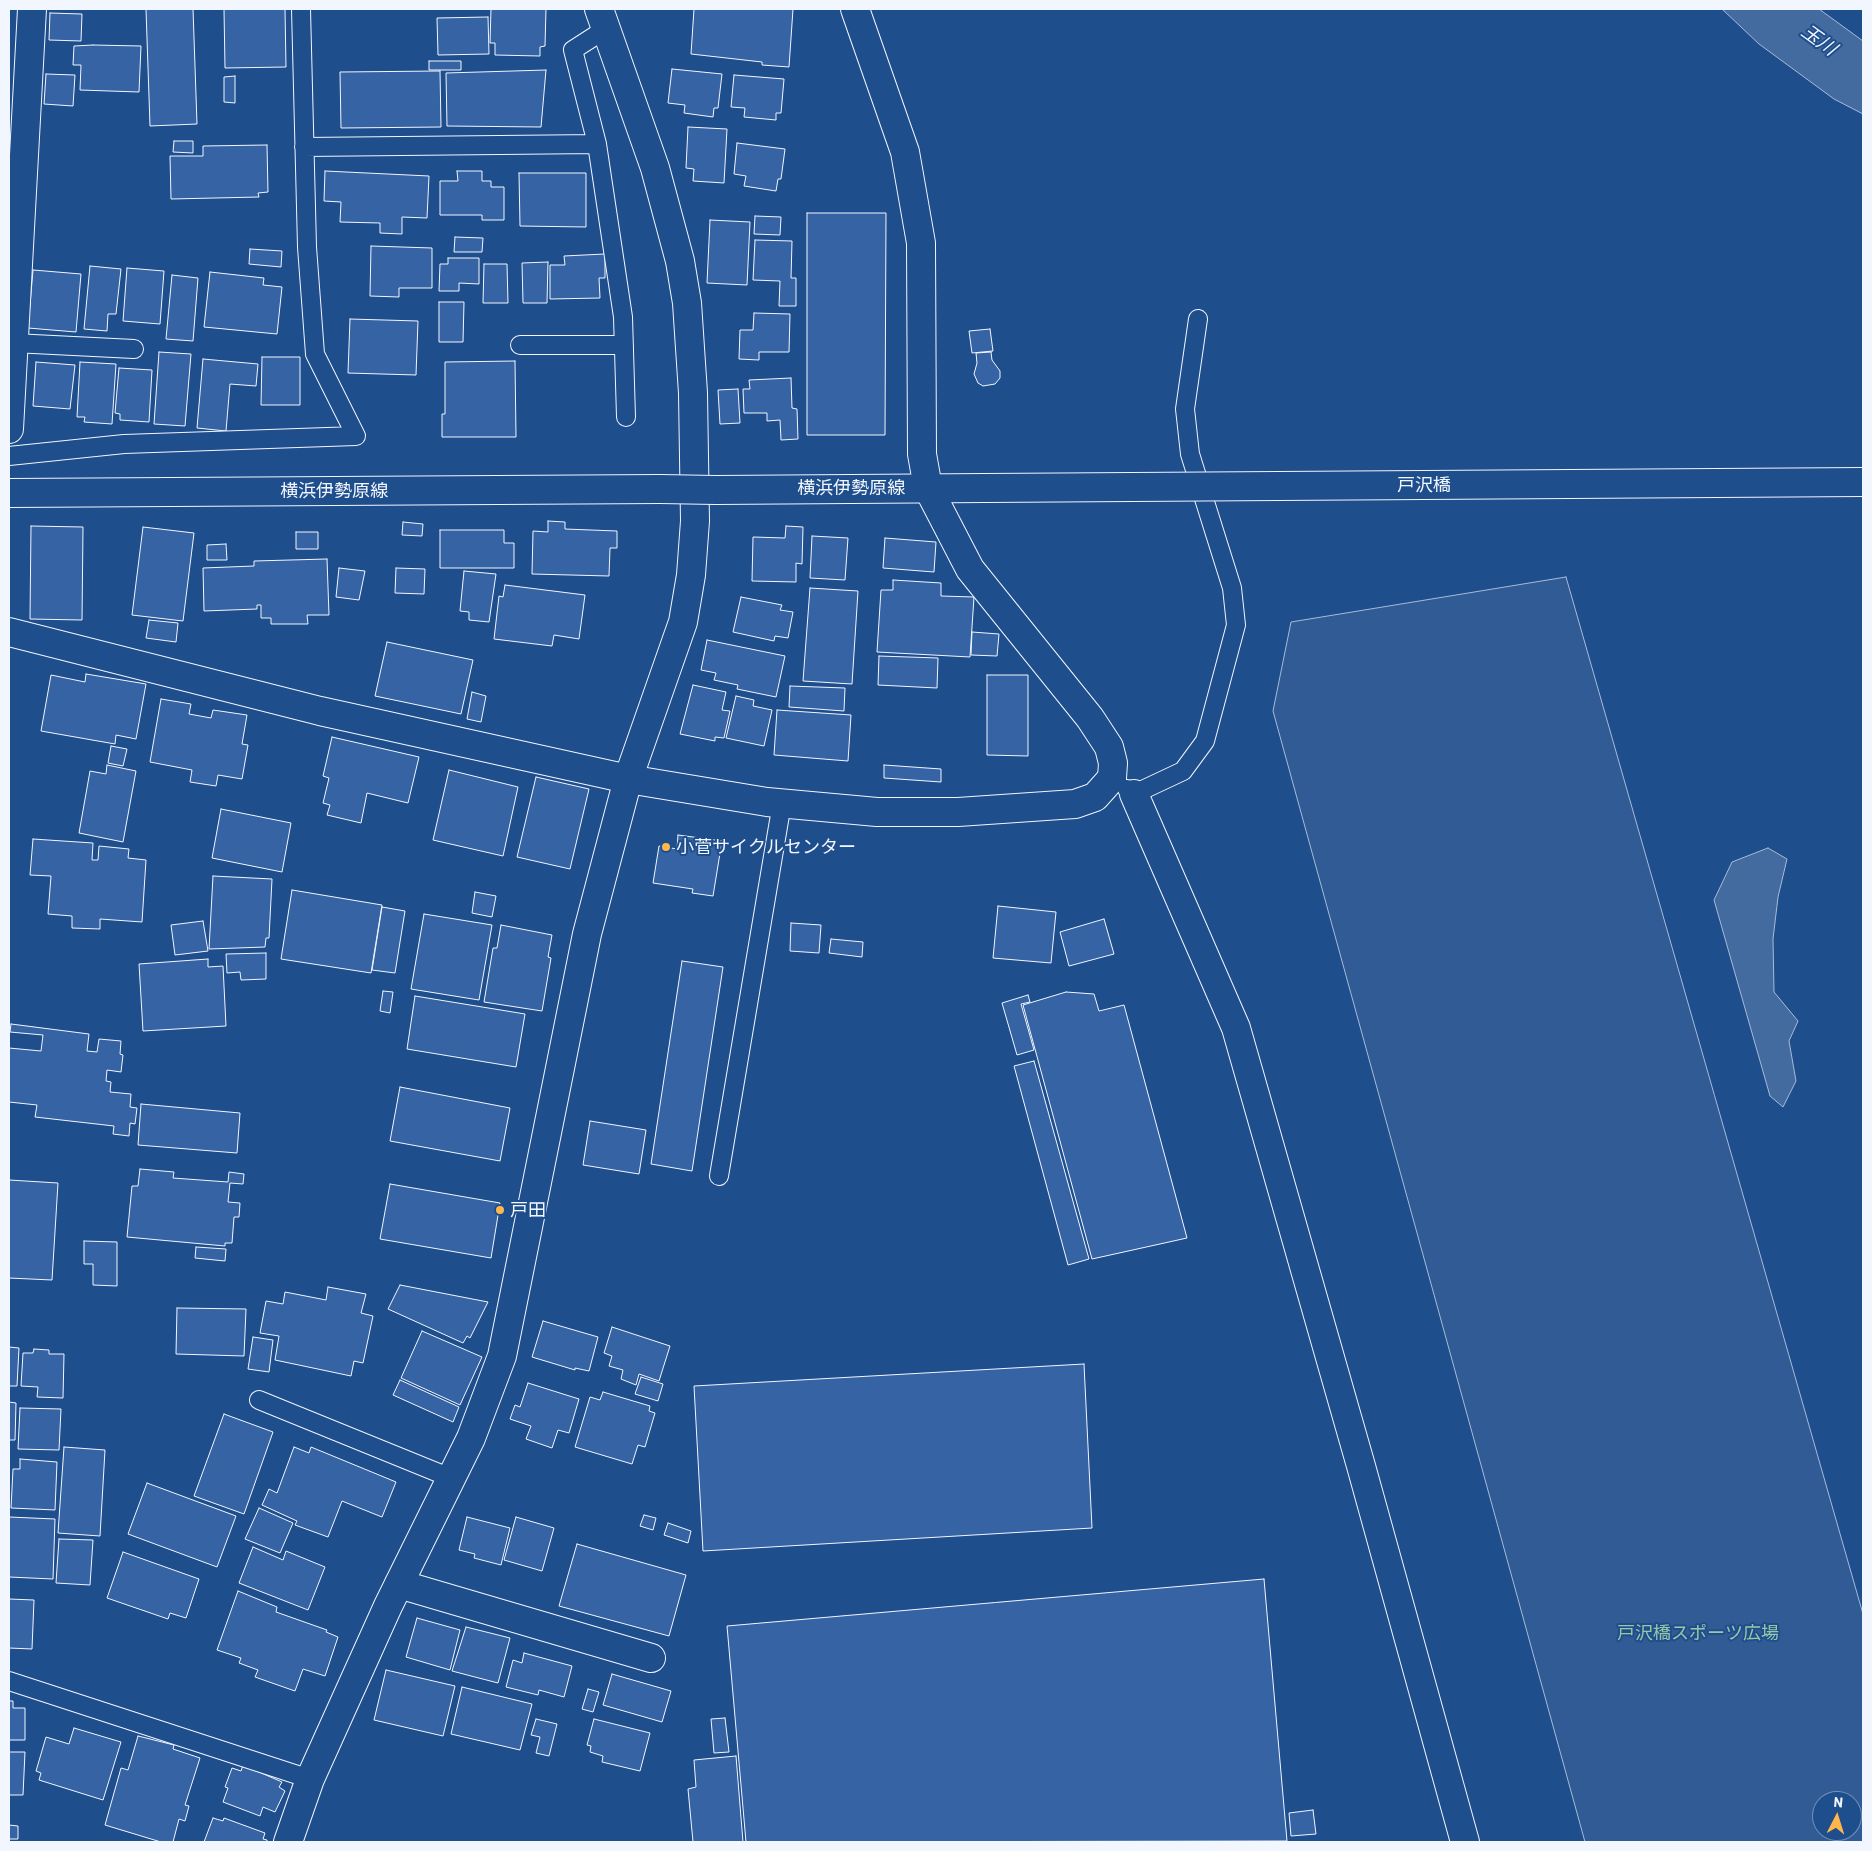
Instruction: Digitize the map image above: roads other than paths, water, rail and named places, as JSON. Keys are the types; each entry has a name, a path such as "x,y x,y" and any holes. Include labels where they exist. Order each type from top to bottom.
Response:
{"street":[{"path":"9,429 32,9"},
{"path":"9,632 320,711 628,780 782,803 877,812 958,812 1075,804 1095,797 1112,778 1113,763 1108,748 1090,718 970,569 928,488 922,454 921,243 904,152 854,9"},
{"path":"288,1842 310,1779 399,1584 471,1438 502,1356 587,934 628,780 682,622 691,574 695,520 693,393 687,304 680,261 655,168 601,19"},
{"name":"戸沢橋","path":"985,488 1863,482"},
{"name":"横浜伊勢原線","path":"9,493 985,488"},
{"path":"1134,794 1236,1028 1356,1447 1465,1842"},
{"path":"399,1584 594,1652 651,1658"}],"lane":[{"path":"9,456 124,444 356,436 315,354 307,247 301,9"},
{"path":"601,19 573,50 597,144 623,317 626,417"},
{"path":"304,147 597,144"},
{"path":"1112,778 1134,794 1183,771 1205,741 1236,625 1232,588 1190,454 1185,409 1198,319"},
{"path":"13,344 134,349"},
{"path":"520,345 624,345"},
{"path":"719,1176 782,803"},
{"path":"259,1400 451,1478"},
{"path":"9,1681 310,1779"}],"water":[{"name":"玉川","path":"1722,9 1819,9 1863,41 1863,114 1834,99 1759,44"},
{"path":"1768,848 1787,859 1778,897 1773,939 1774,992 1798,1021 1789,1041 1796,1081 1783,1107 1770,1096 1714,900 1732,862"}],"place":[{"name":"小菅サイクルセンター","path":"666,847"},
{"name":"戸田","path":"500,1210"}],"park label":[{"name":"戸沢橋スポーツ広場","path":"1698,1633"}]}
